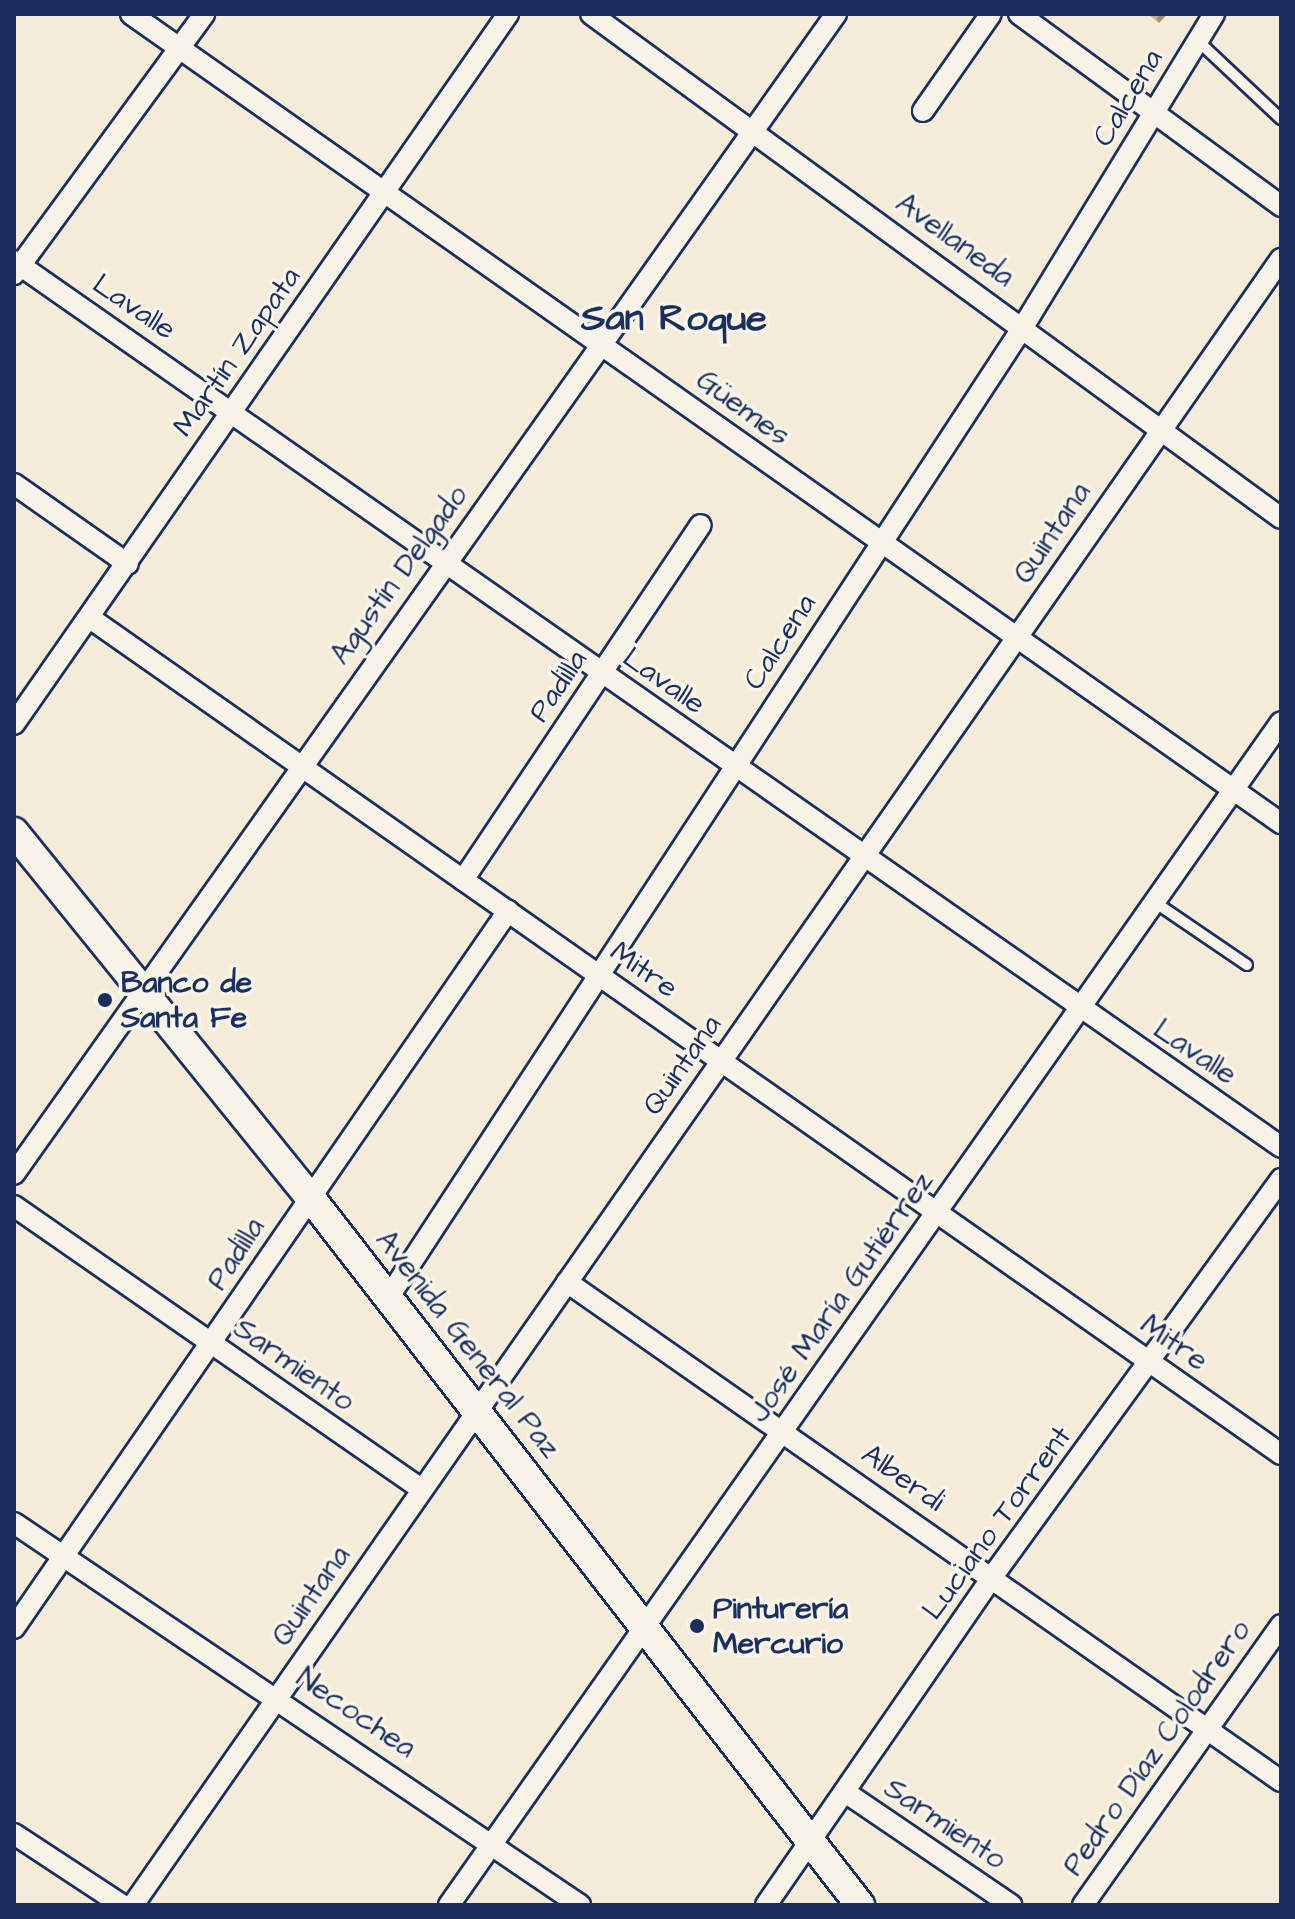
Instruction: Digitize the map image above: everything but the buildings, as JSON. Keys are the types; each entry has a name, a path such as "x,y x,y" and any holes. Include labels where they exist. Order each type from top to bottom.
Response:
{"main road":[{"name":"Avenida General Paz","path":"14,832 141,994 310,1197 860,1905"}],"street":[{"name":"Güemes","path":"131,14 606,345 879,544 1281,823"},
{"path":"16,267 204,14"},
{"name":"Martín Zapata","path":"14,724 508,14"},
{"name":"Avellaneda","path":"591,14 755,130 1281,518"},
{"name":"Agustín Delgado","path":"14,1174 444,561 606,345 836,14"},
{"path":"923,111 991,14"},
{"path":"1019,14 1281,206"},
{"name":"Calcena","path":"388,1298 1023,327 1214,14"},
{"name":"Quintana","path":"133,1905 1281,259"},
{"name":"Lavalle","path":"16,267 234,410 602,675 1081,1011 1281,1147"},
{"path":"14,484 128,564"},
{"name":"Padilla","path":"463,880 701,525"},
{"name":"Mitre","path":"90,618 1281,1454"},
{"name":"José María Gutiérrez","path":"449,1905 1081,1011 1281,722"},
{"name":"Padilla","path":"14,1628 212,1345 310,1197 508,911"},
{"name":"Luciano Torrent","path":"766,1905 992,1577 1152,1364 1281,1179"},
{"name":"Sarmiento","path":"14,1206 422,1490"},
{"name":"Alberdi","path":"567,1282 1281,1781"},
{"name":"Necochea","path":"14,1523 63,1558 278,1696 580,1905"},
{"name":"Pedro Díaz Colodrero","path":"1083,1905 1281,1625"},
{"name":"Sarmiento","path":"845,1792 1011,1905"},
{"path":"14,1834 122,1905"}],"lane":[{"path":"1198,40 1281,119"},
{"path":"1156,903 1247,965"}],"place":[{"name":"Banco de Santa Fe","path":"105,1000"},
{"name":"Pinturería Mercurio","path":"697,1626"}],"district":[{"name":"San Roque","path":"674,320"}]}
